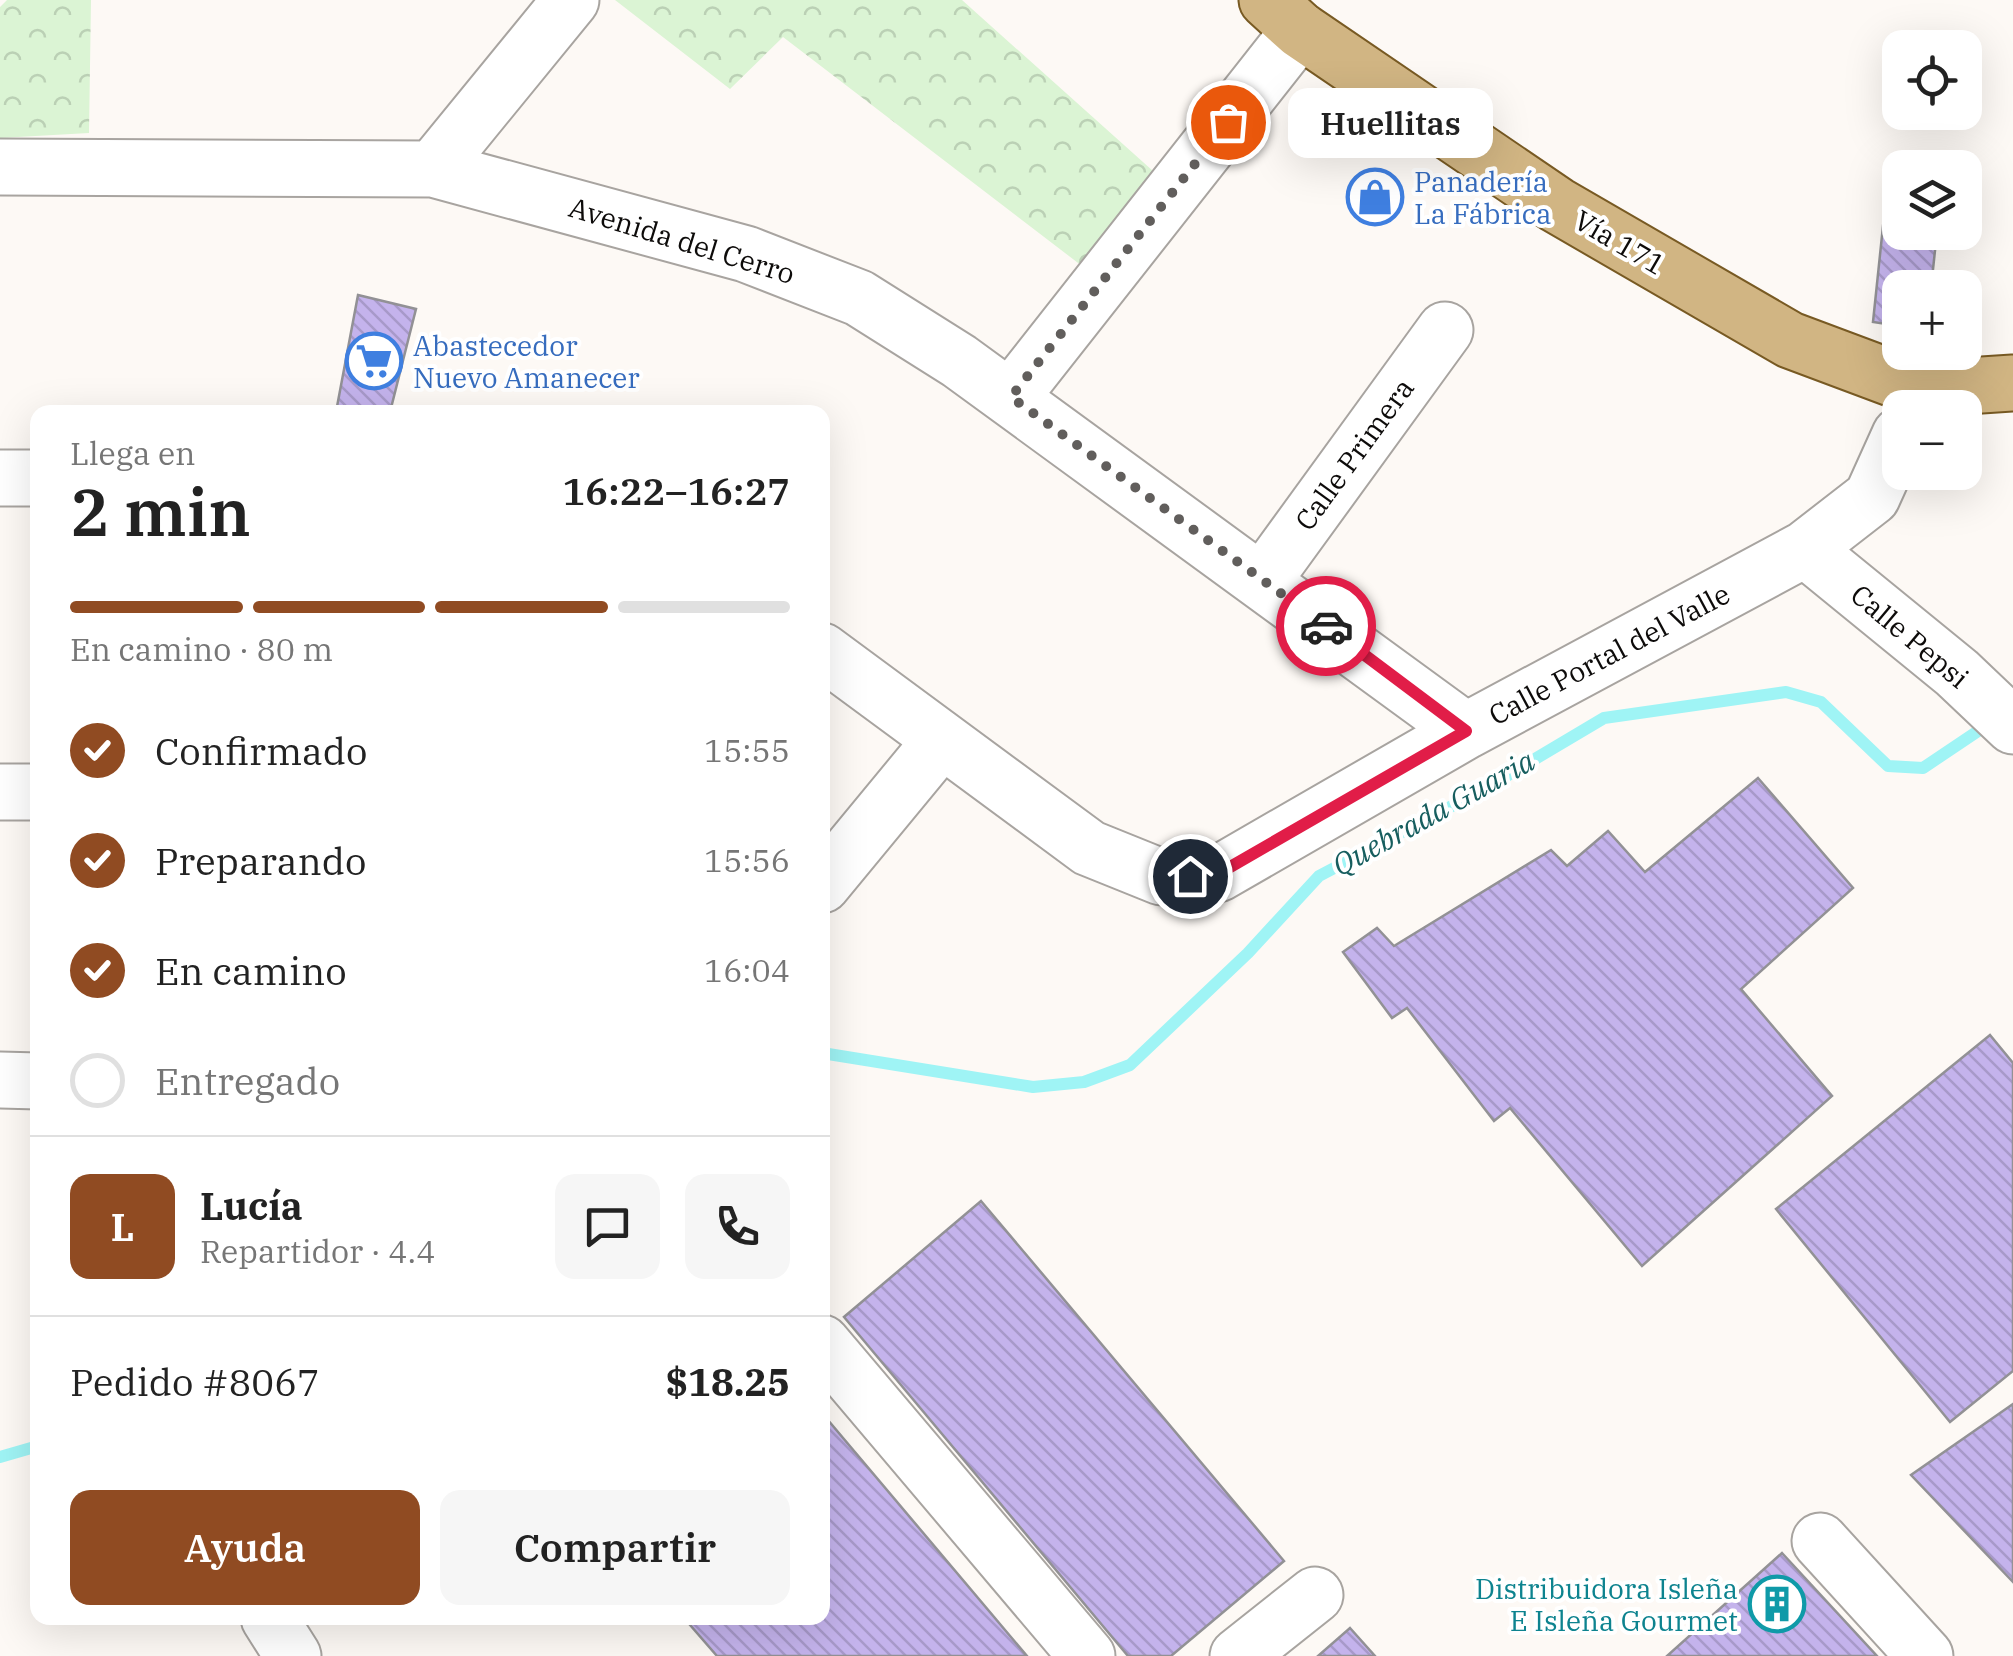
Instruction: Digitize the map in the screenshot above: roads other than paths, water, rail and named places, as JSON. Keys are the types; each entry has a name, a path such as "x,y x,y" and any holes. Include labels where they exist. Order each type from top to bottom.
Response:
{"main road":[{"name":"Vía 171","path":"1284,15 1557,206 1882,393"},
{"name":"Vía 171","path":"1982,391 2013,383"}],"street":[{"path":"433,169 571,0"},
{"path":"1011,397 1284,15"},
{"name":"Avenida del Cerro","path":"0,167 433,169 746,254 858,298 1011,397 1466,731"},
{"name":"Calle Primera","path":"1264,579 1445,330"},
{"name":"Calle Portal del Valle","path":"830,657 940,742 1089,848 1161,878 1218,874 1466,731 1805,549 1872,497 1882,475"},
{"path":"0,478 30,478"},
{"name":"Calle Pepsi","path":"1805,549 1957,673 2013,726"},
{"path":"830,874 940,742"},
{"path":"0,792 30,792"},
{"path":"0,1080 30,1081"},
{"path":"830,1353 1087,1656"},
{"path":"1820,1542 1925,1656"},
{"path":"1238,1656 1315,1595"},
{"path":"273,1625 293,1656"}],"waterway":[{"name":"Quebrada Guaria","path":"830,1054 1033,1087 1084,1082 1130,1065 1248,953 1319,876 1488,787 1604,718 1786,692 1821,702 1888,766 1923,768 1990,723"},
{"name":"Quebrada Guaria","path":"0,1457 30,1448"}],"place":[{"name":"Huellitas","path":"1228,122"},
{"name":"Panadería La Fábrica","path":"1375,197"},
{"name":"Abastecedor Nuevo Amanecer","path":"374,361"},
{"name":"Distribuidora Isleña E Isleña Gourmet","path":"1777,1604"}]}
